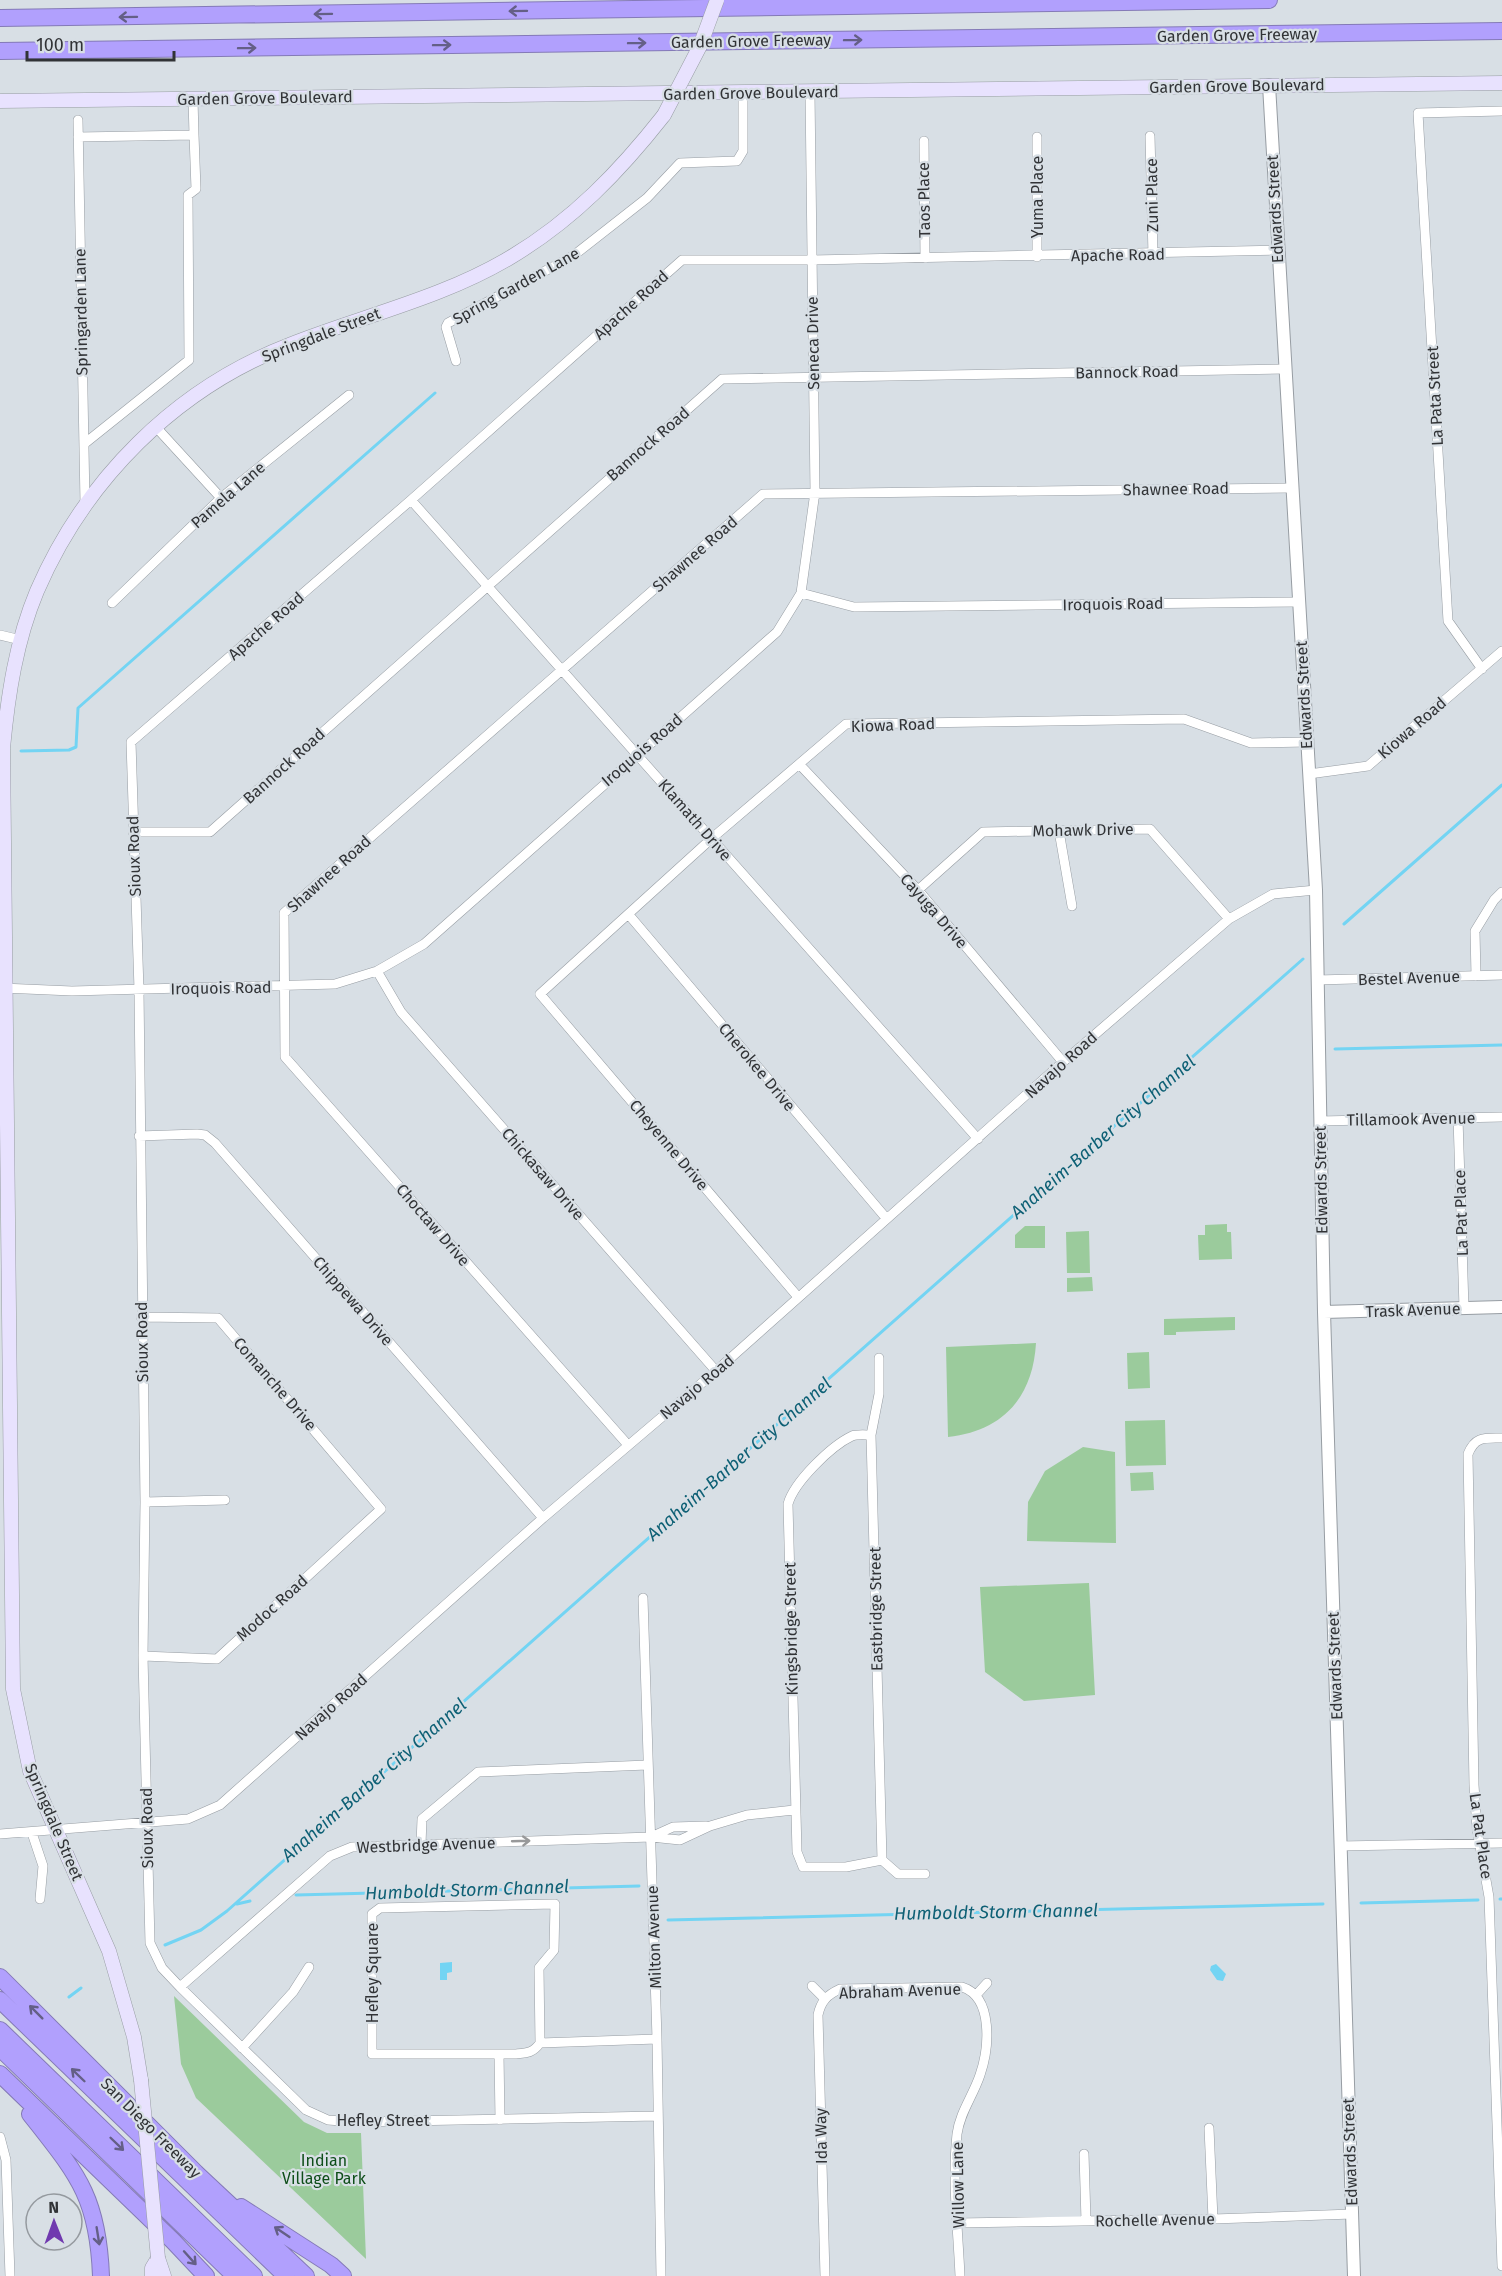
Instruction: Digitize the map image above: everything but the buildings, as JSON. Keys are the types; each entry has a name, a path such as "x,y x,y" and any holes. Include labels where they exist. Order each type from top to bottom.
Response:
{"highway":[{"name":"Garden Grove Freeway","path":"0,18 1269,0"},
{"name":"Garden Grove Freeway","path":"0,51 1502,31"},
{"name":"San Diego Freeway","path":"0,1977 224,2199 306,2276"},
{"path":"0,2000 286,2276"},
{"path":"0,2030 254,2276"},
{"path":"0,2048 235,2276"},
{"path":"0,2075 82,2185 95,2222 100,2276"},
{"path":"0,2075 174,2241 206,2276"},
{"path":"224,2199 252,2213 331,2265 343,2276"}],"main road":[{"name":"Springdale Street","path":"164,2276 158,2258 141,2080 134,2037 109,1951 24,1754 13,1689 2,988 3,748 8,694 21,640 37,592 85,503 155,426 188,400 222,378 286,346 467,279 510,258 580,208 628,160 664,115 700,46 717,0"},
{"name":"Garden Grove Boulevard","path":"0,101 1502,83"},
{"name":"Springdale Street","path":"152,2276 152,2268 158,2258"}],"street":[{"name":"Edwards Street","path":"1269,85 1316,890 1324,1312 1354,2276"},
{"name":"Spring Garden Lane","path":"456,361 446,327 453,319 573,256 647,198 680,163 736,161 742,151 743,93"},
{"name":"Seneca Drive","path":"801,593 815,492 810,93"},
{"path":"84,444 189,360 188,195 196,189 193,99"},
{"name":"La Pata Street","path":"1482,669 1448,621 1418,113 1502,111"},
{"name":"Springarden Lane","path":"78,120 85,503"},
{"path":"78,137 194,135"},
{"name":"Zuni Place","path":"1150,136 1153,255"},
{"name":"Yuma Place","path":"1037,137 1037,256"},
{"name":"Taos Place","path":"924,141 925,258"},
{"name":"Apache Road","path":"131,742 411,500 682,260 1153,255 1278,250"},
{"name":"Bannock Road","path":"132,832 210,832 722,379 1285,369"},
{"name":"Pamela Lane","path":"112,603 222,498 349,395"},
{"path":"155,426 222,498"},
{"name":"Shawnee Road","path":"285,987 284,914 763,494 1292,488"},
{"name":"Klamath Drive","path":"411,500 978,1139"},
{"name":"Iroquois Road","path":"2,988 72,991 285,987 335,984 377,971 424,944 637,753 777,632 801,593 854,607 1299,602"},
{"path":"0,635 21,640"},
{"name":"Kiowa Road","path":"1309,774 1368,766 1502,651"},
{"name":"Kiowa Road","path":"540,994 711,839 846,724 1184,719 1251,743 1307,742"},
{"name":"Sioux Road","path":"131,742 132,832 139,990 141,1317 145,1502 143,1656 150,1943"},
{"name":"Cayuga Drive","path":"800,765 918,890 1063,1062"},
{"name":"Mohawk Drive","path":"918,890 983,832 1150,829 1229,919"},
{"path":"1059,831 1072,906"},
{"name":"Navajo Road","path":"0,1834 32,1833 56,1828 188,1820 220,1805 543,1518 716,1371 1063,1062 1229,919 1273,894 1316,890"},
{"path":"1476,976 1475,931 1494,900 1502,892"},
{"name":"Cherokee Drive","path":"628,915 886,1218"},
{"name":"Chickasaw Drive","path":"377,971 401,1012 716,1371"},
{"name":"Bestel Avenue","path":"1317,980 1502,975"},
{"name":"Choctaw Drive","path":"285,987 285,1057 628,1445"},
{"name":"Cheyenne Drive","path":"540,994 798,1297"},
{"name":"Tillamook Avenue","path":"1320,1121 1502,1117"},
{"name":"La Pat Place","path":"1458,1118 1464,1308"},
{"name":"Chippewa Drive","path":"139,1136 197,1134 206,1136 215,1143 543,1518"},
{"name":"Trask Avenue","path":"1324,1312 1502,1307"},
{"name":"Comanche Drive","path":"141,1317 218,1318 381,1509"},
{"name":"Eastbridge Street","path":"879,1358 879,1394 871,1435 882,1860"},
{"name":"Kingsbridge Street","path":"871,1435 853,1436 825,1457 798,1481 788,1504 794,1810 797,1852 802,1867 846,1867 882,1860"},
{"name":"La Pat Place","path":"1502,1438 1480,1438 1473,1443 1468,1454 1474,1785 1479,1843 1489,1900 1502,2266"},
{"path":"145,1502 225,1500"},
{"name":"Modoc Road","path":"143,1656 217,1659 381,1509"},
{"name":"Milton Avenue","path":"643,1598 657,2039 661,2276"},
{"path":"421,1844 422,1819 478,1772 647,1765"},
{"name":"Westbridge Avenue","path":"180,1987 330,1856 352,1847 651,1837 681,1840 710,1826 747,1815 794,1810"},
{"path":"32,1833 43,1866 40,1899"},
{"path":"1340,1846 1502,1843"},
{"path":"882,1860 898,1874 925,1874"},
{"name":"Hefley Square","path":"540,2043 539,1968 554,1950 555,1905 380,1908 372,1914 372,2054 529,2053 540,2043 657,2039"},
{"name":"Hefley Street","path":"150,1943 162,1968 180,1987 306,2110 328,2120 355,2122 657,2116"},
{"path":"242,2048 293,1992 309,1967"},
{"name":"Abraham Avenue","path":"812,1986 824,1998 840,1989 962,1987 976,1994 987,1983"},
{"name":"Willow Lane","path":"960,2276 958,2128 981,2073 986,2047 985,2008 976,1994"},
{"name":"Ida Way","path":"824,1998 818,2015 825,2276"},
{"path":"499,2054 500,2120"},
{"path":"1209,2128 1213,2219"},
{"path":"0,2137 6,2160 10,2276"},
{"path":"1084,2154 1086,2221"},
{"name":"Rochelle Avenue","path":"958,2223 1213,2219 1352,2214"}],"green space":[{"path":"1227,1224 1227,1232 1231,1232 1232,1259 1199,1260 1198,1235 1205,1235 1205,1225"},
{"path":"1025,1226 1045,1226 1045,1248 1015,1248 1015,1235"},
{"path":"1089,1231 1090,1273 1067,1273 1066,1232"},
{"path":"1092,1277 1093,1291 1067,1292 1067,1278"},
{"path":"1235,1317 1235,1330 1176,1332 1176,1335 1164,1335 1164,1319"},
{"path":"1036,1343 1029,1380 1011,1408 999,1419 985,1427 948,1437 946,1347"},
{"path":"1149,1352 1150,1388 1128,1389 1127,1353"},
{"path":"1165,1420 1166,1465 1126,1466 1125,1421"},
{"path":"1083,1447 1115,1452 1116,1543 1027,1541 1028,1502 1045,1471"},
{"path":"1153,1472 1154,1490 1131,1491 1130,1473"},
{"path":"1089,1583 1095,1695 1024,1701 985,1672 980,1587"},
{"name":"Indian Village Park","path":"174,1996 304,2122 327,2133 361,2133 366,2259 196,2098 181,2064"}],"water":[{"path":"452,1962 452,1972 447,1973 447,1980 440,1980 440,1963"},
{"path":"1216,1964 1226,1974 1223,1981 1217,1980 1210,1970 1211,1966"}],"waterway":[{"path":"21,751 69,750 76,747 78,708 435,393"},
{"name":"Anaheim-Barber City Channel","path":"1344,924 1502,785"},
{"name":"Anaheim-Barber City Channel","path":"165,1945 201,1930 227,1911 1303,959"},
{"path":"1335,1049 1502,1045"},
{"name":"Humboldt Storm Channel","path":"296,1895 639,1886"},
{"path":"1361,1903 1478,1900"},
{"path":"237,1904 250,1901"},
{"name":"Humboldt Storm Channel","path":"668,1920 1323,1904"},
{"path":"69,1997 81,1988"}]}
